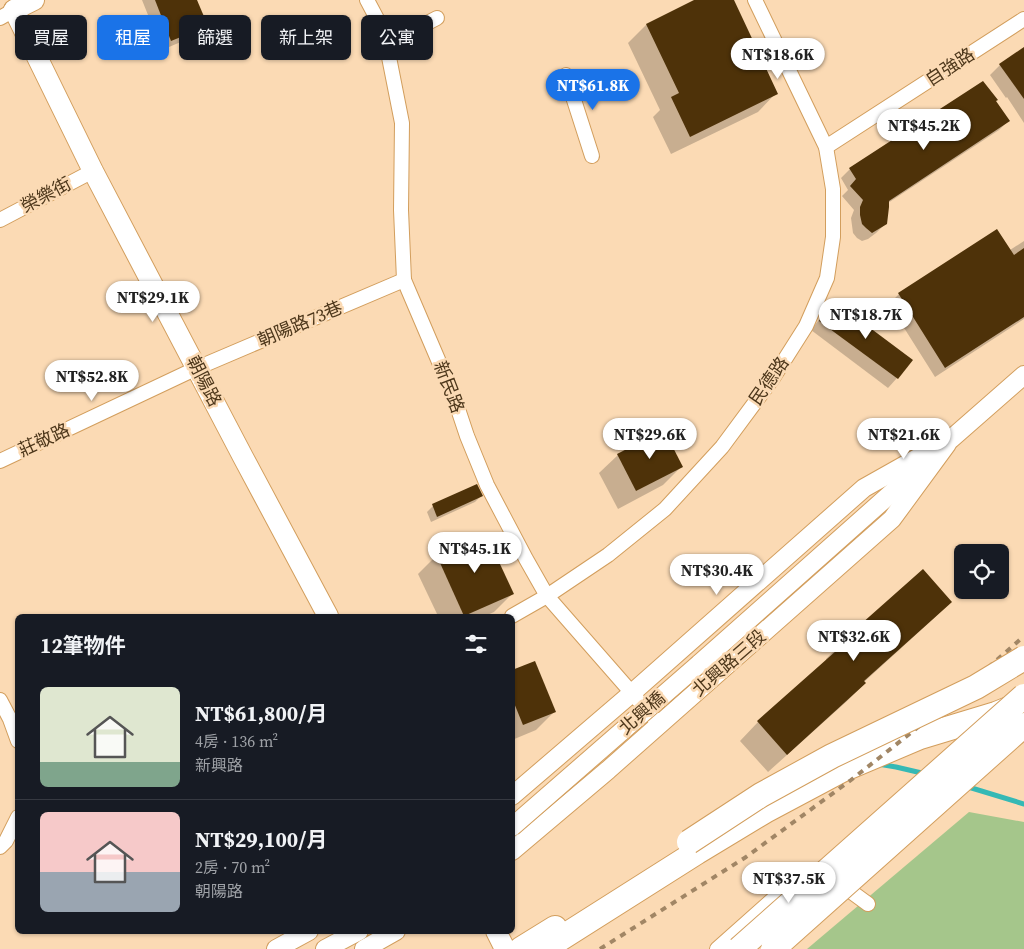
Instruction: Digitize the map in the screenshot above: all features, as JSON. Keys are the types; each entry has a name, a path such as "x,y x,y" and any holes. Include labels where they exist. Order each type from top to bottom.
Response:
{"highway":[{"path":"521,949 761,795 832,756 976,687 1024,658"},
{"path":"739,949 1024,696"},
{"path":"544,949 765,811 842,770 920,737 996,714 1024,703"},
{"path":"773,949 1024,725"}],"main road":[{"path":"5,12 34,0"},
{"name":"朝陽路","path":"5,12 92,170 327,614"}],"street":[{"name":"新民路","path":"367,0 375,15"},
{"name":"民德路","path":"515,614 547,596 608,555 665,509 722,447 773,378 806,326 827,278 833,237 833,188 826,148 756,0"},
{"path":"433,20 437,18"},
{"name":"自強路","path":"826,148 1024,19"},
{"name":"新民路","path":"390,60 402,123 401,210 404,280 454,397 467,436 487,485 547,596 659,724"},
{"path":"566,76 592,156"},
{"name":"榮樂街","path":"0,220 92,170"},
{"name":"朝陽路73巷","path":"197,368 404,280"},
{"name":"莊敬路","path":"0,461 197,368"},
{"name":"北興路三段","path":"515,793 864,488 951,439 1024,375"},
{"name":"北興路三段","path":"515,848 608,770 892,519 951,439"},
{"name":"北興橋","path":"515,823 951,439"},
{"path":"0,700 15,733"},
{"path":"3,844 15,822"},
{"path":"717,949 800,875 838,882 868,904"},
{"path":"276,949 304,934"},
{"path":"325,949 353,934"},
{"path":"364,949 391,934"}],"green space":[{"path":"969,812 1024,822 1024,949 807,949"}],"building":[{"path":"155,0 197,0 203,15 179,15 179,38 171,41 169,36 169,15 161,15"},
{"path":"694,0 734,0 778,94 690,137 671,97 679,93 646,24"},
{"path":"1024,47 1024,99 999,64"},
{"path":"983,81 998,100 996,101 1010,121 889,201 887,224 872,233 862,224 860,207 863,200 850,186 856,179 849,168"},
{"path":"997,229 1014,255 1024,248 1024,317 945,368 898,293"},
{"path":"834,301 913,360 898,379 819,321"},
{"path":"664,430 683,467 636,491 617,454"},
{"path":"477,484 483,496 437,517 432,504"},
{"path":"485,532 514,594 469,614 463,614 436,554"},
{"path":"923,569 952,602 864,681 866,683 787,755 757,721 845,643 843,640"},
{"path":"535,661 556,712 523,725 515,705 515,669"}],"waterway":[{"path":"878,764 926,774"},
{"path":"965,786 1024,804"}],"railway":[{"path":"600,949 746,857 851,780 945,706 1024,636"}]}
